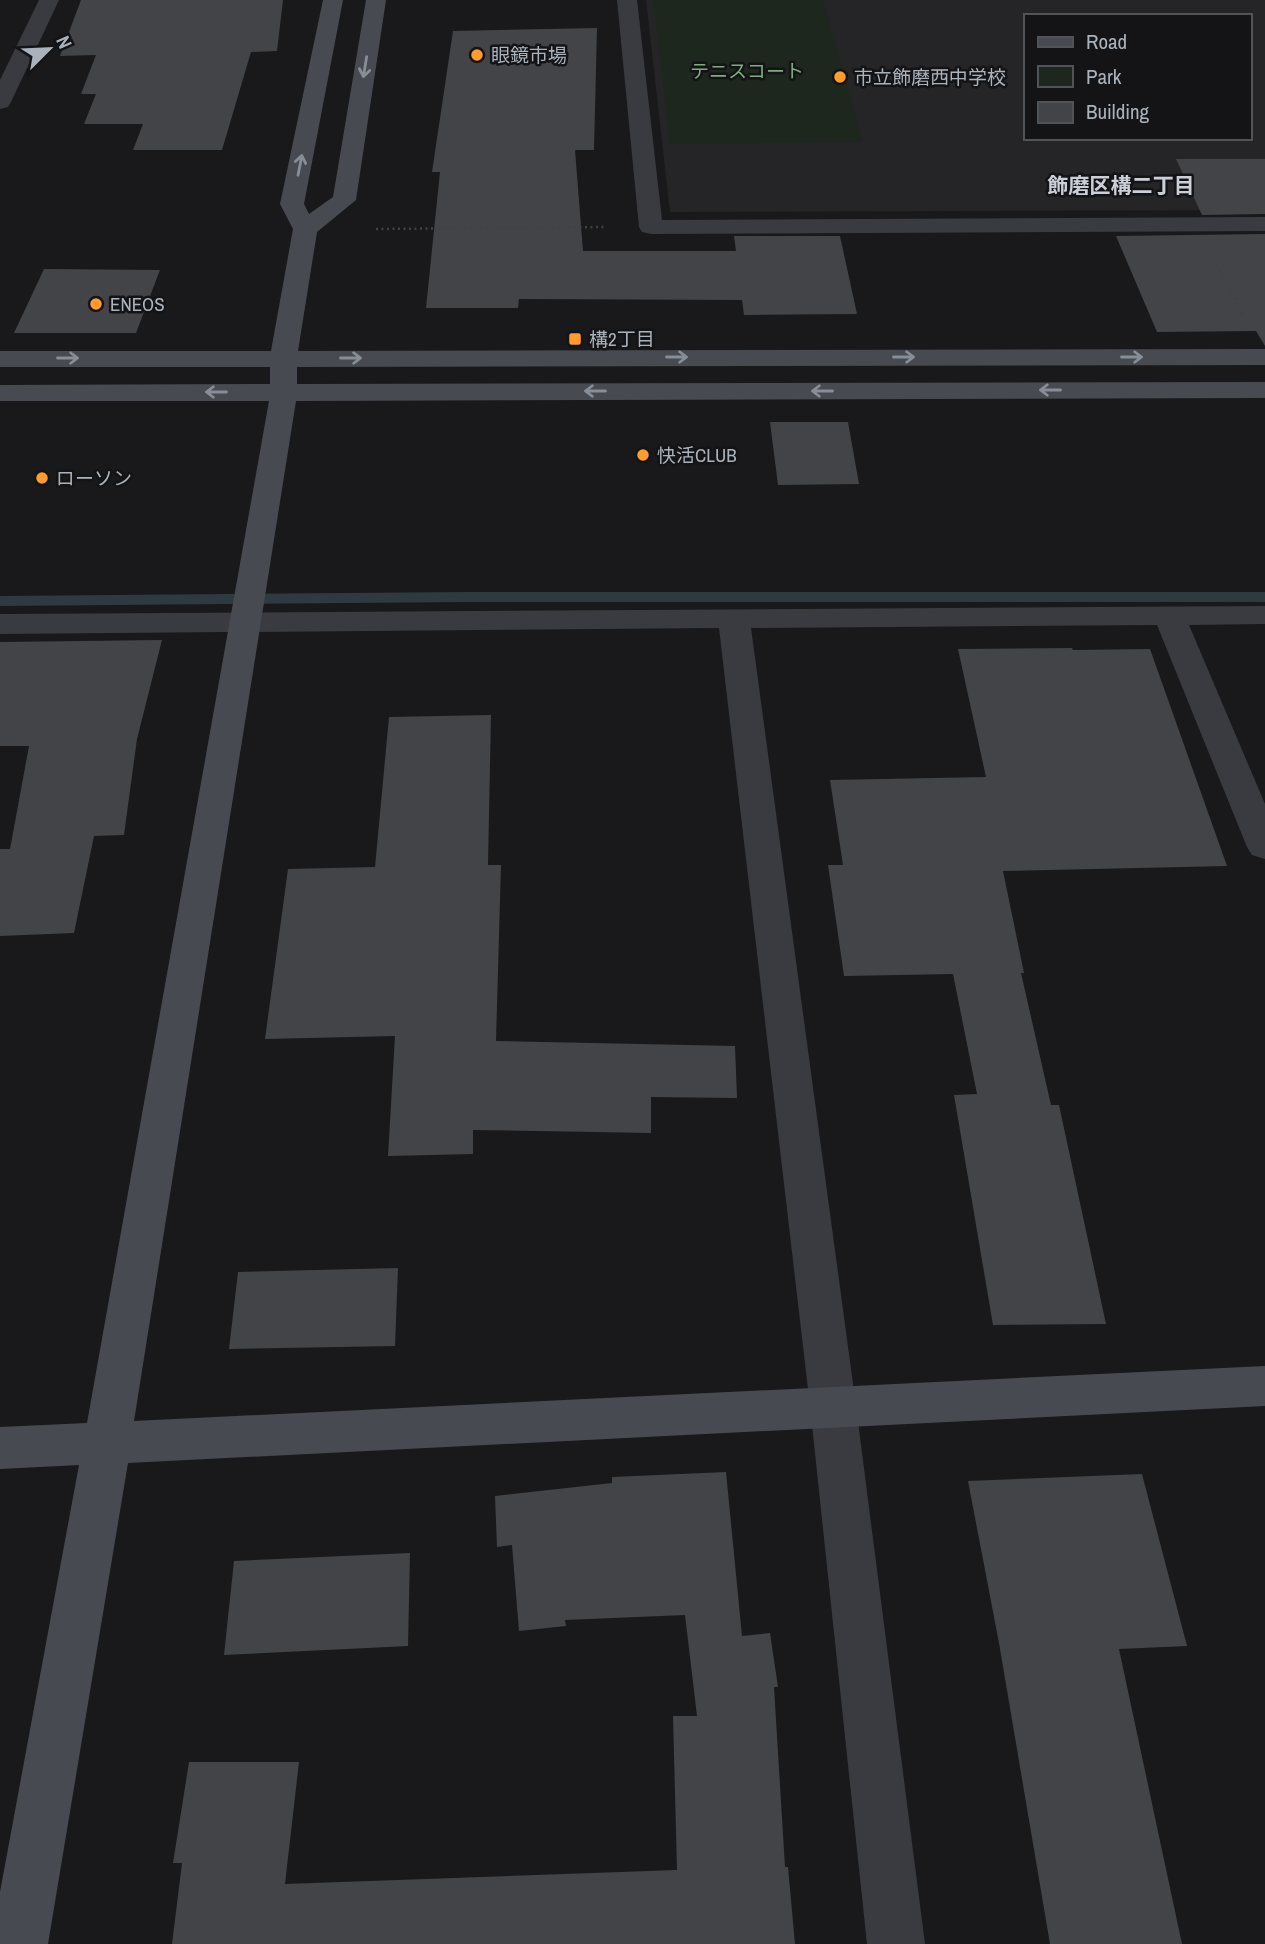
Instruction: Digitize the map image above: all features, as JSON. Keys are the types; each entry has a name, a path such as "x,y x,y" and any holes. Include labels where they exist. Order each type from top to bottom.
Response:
{"street":[{"path":"0,102 49,0"},
{"path":"19,1944 107,1443 245,622 305,229 292,204 333,0"},
{"path":"305,229 344,200 376,0"},
{"path":"627,0 651,227 1265,223"},
{"path":"0,393 284,375 1265,357"},
{"path":"0,359 284,375 1265,390"},
{"path":"0,624 1265,615"},
{"path":"1170,617 1265,847"},
{"path":"734,620 896,1944"},
{"path":"0,1448 1265,1386"}],"path":[{"path":"1197,224 1265,357"},
{"path":"305,229 651,227"}],"shaded area":[{"name":"市立飾磨西中学校","path":"646,0 1265,0 1265,210 670,212"}],"green space":[{"name":"テニスコート","path":"653,0 823,0 863,142 670,144"}],"building":[{"path":"81,0 283,0 277,51 251,52 222,150 133,150 143,124 84,124 96,94 81,94 96,55 60,56"},
{"path":"597,28 594,150 575,150 583,251 736,251 734,236 840,236 857,314 744,315 742,300 519,299 518,308 426,308 440,172 432,172 453,31"},
{"path":"1176,159 1265,159 1265,214 1202,215"},
{"path":"1265,234 1265,346 1256,331 1157,332 1116,236"},
{"path":"44,269 160,270 136,333 14,333"},
{"path":"770,422 848,422 859,484 778,485"},
{"path":"162,640 137,739 124,835 94,836 74,933 0,936 0,849 10,849 29,746 0,746 0,642"},
{"path":"958,649 1150,649 1227,866 1003,871 1024,973 1021,973 1051,1105 1059,1105 1106,1324 993,1325 954,1095 977,1094 953,974 844,976 828,865 843,865 830,780 986,777"},
{"path":"491,715 488,865 501,865 496,1041 735,1046 737,1098 651,1097 651,1133 473,1130 473,1154 388,1156 395,1036 265,1039 288,869 375,867 389,717"},
{"path":"398,1268 395,1346 229,1349 238,1272"},
{"path":"726,1472 742,1636 770,1633 778,1687 774,1687 785,1867 788,1867 795,1944 172,1944 182,1863 173,1863 189,1762 299,1762 285,1884 677,1870 673,1716 697,1716 685,1615 565,1620 566,1626 519,1631 512,1545 497,1547 495,1496 612,1483 612,1477"},
{"path":"1142,1474 1187,1646 1119,1649 1182,1944 1050,1944 999,1643 968,1481"},
{"path":"410,1553 408,1646 224,1655 234,1561"}],"waterway":[{"path":"0,601 469,597 1265,597"}],"place":[{"name":"眼鏡市場","path":"477,55"},
{"name":"市立飾磨西中学校","path":"840,77"},
{"name":"ENEOS","path":"96,304"},
{"name":"構2丁目","path":"575,339"},
{"name":"快活CLUB","path":"643,455"},
{"name":"ローソン","path":"42,478"}],"district":[{"name":"飾磨区構二丁目","path":"1121,186"}]}
